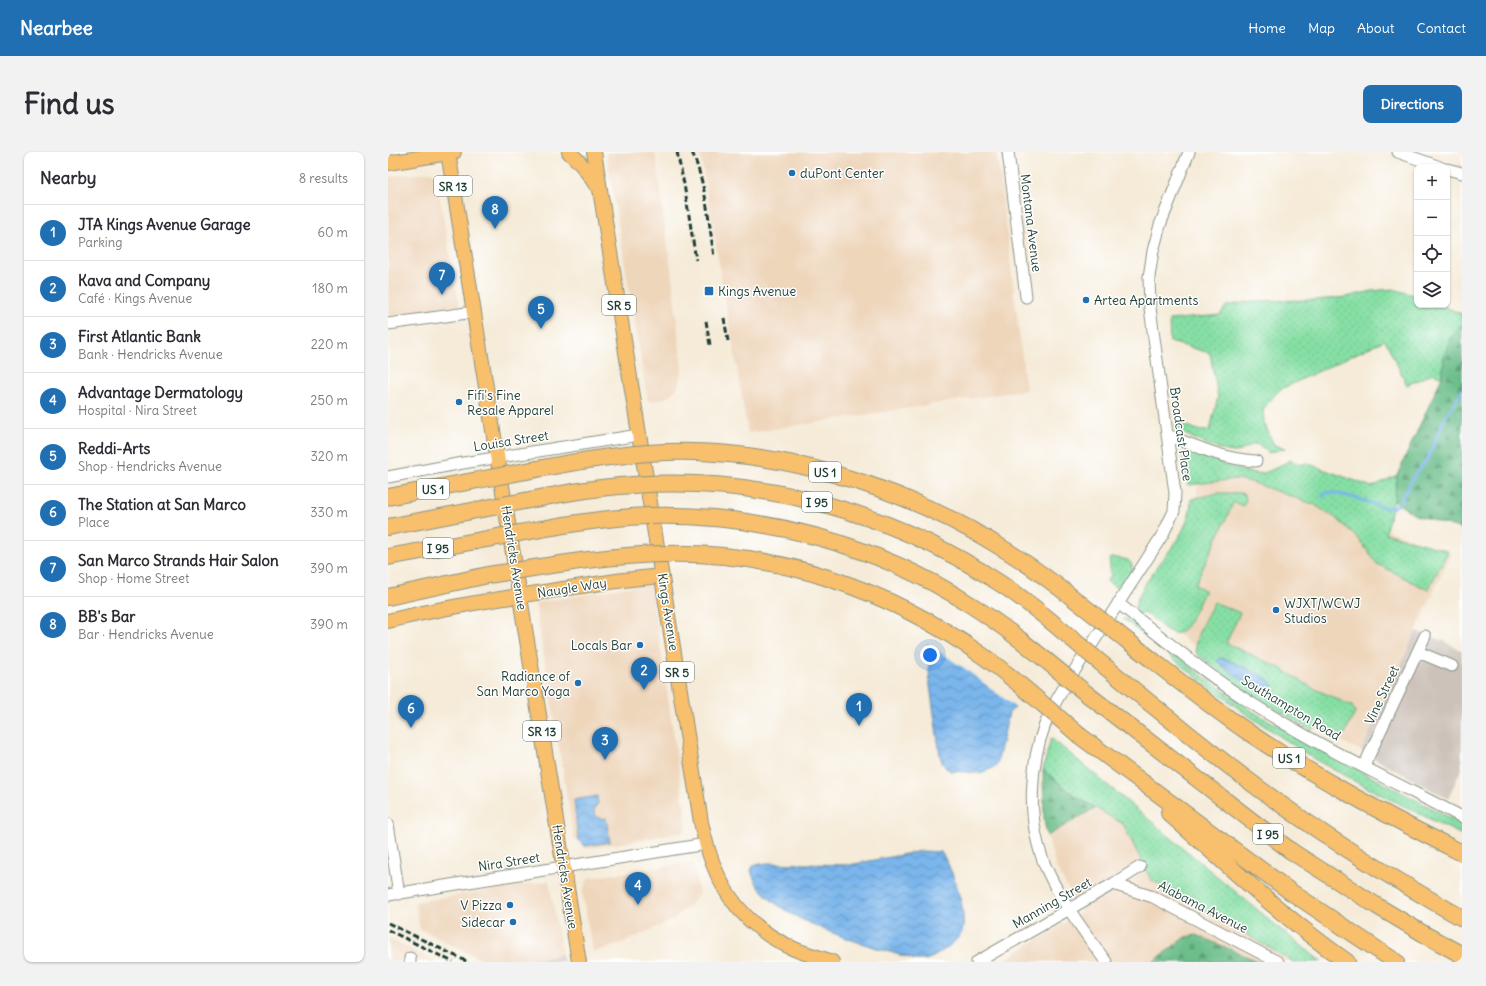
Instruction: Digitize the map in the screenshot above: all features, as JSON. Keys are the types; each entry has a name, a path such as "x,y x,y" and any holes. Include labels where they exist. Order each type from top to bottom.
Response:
{"highway":[{"name":"US 1","path":"388,497 610,457 668,452 707,453 784,462 859,482 895,494 947,517 1007,551 1040,573 1247,731 1310,772 1392,818 1462,853"},
{"name":"I 95","path":"388,527 590,490 632,485 675,483 718,485 792,496 864,516 900,530 977,569 1029,604 1197,742 1262,791 1350,851 1462,918"},
{"name":"I 95","path":"388,557 593,521 648,516 686,516 761,524 834,542 876,556 953,594 1016,636 1087,694 1291,851 1383,910 1462,955"},
{"path":"388,588 598,559 666,554 705,554 741,558 798,568 868,591 935,624 998,668 1080,736 1271,903 1314,938 1347,962"},
{"path":"388,597 488,575"},
{"path":"388,600 422,589"},
{"path":"1080,736 1291,892 1396,962"},
{"path":"1447,910 1462,915"}],"main road":[{"path":"388,163 450,152"},
{"name":"Hendricks Avenue","path":"450,152 474,312 579,962"},
{"name":"SR 5","path":"569,152 580,161 588,171 601,194"},
{"name":"Kings Avenue","path":"594,152 662,576 706,844 710,860 722,885 739,910 750,920 770,936 792,948 832,962"},
{"name":"Naugle Way","path":"388,620 443,608 620,580 662,576"}],"street":[{"name":"Montana Avenue","path":"1008,152 1026,297"},
{"name":"Broadcast Place","path":"1068,910 1046,869 1038,843 1034,820 1034,771 1038,747 1049,715 1060,694 1163,534 1174,511 1175,493 1150,308 1150,271 1153,251 1160,225 1189,152"},
{"path":"1398,152 1432,164"},
{"path":"1450,170 1462,173"},
{"path":"388,324 474,312"},
{"name":"Louisa Street","path":"388,477 639,435"},
{"path":"1167,435 1224,456 1243,461 1256,461"},
{"name":"Southampton Road","path":"1118,603 1220,682 1257,708 1296,731 1462,817"},
{"name":"Vine Street","path":"1364,766 1425,636"},
{"path":"1418,652 1452,666"},
{"path":"388,824 399,894"},
{"name":"Nira Street","path":"388,895 706,844"},
{"name":"Manning Street","path":"977,962 1140,867"},
{"name":"Alabama Avenue","path":"1113,884 1153,897 1278,962"},
{"path":"1068,910 1106,962"}],"shaded area":[{"path":"606,152 655,152 672,276 682,369 681,379 677,388 669,396 659,400 648,401"},
{"path":"700,152 997,152 1026,390 748,433"},
{"path":"431,172 436,176 459,305 388,316 388,177"},
{"path":"1201,460 1451,554 1361,751 1288,714 1161,622 1194,515"},
{"path":"651,583 687,826 684,832 587,849 574,838 535,603"},
{"path":"1416,631 1444,641 1462,651 1462,767 1448,799 1361,751"},
{"path":"1095,808 1123,824 1151,880 1301,962 1001,962 1081,912 1056,867 1047,836"},
{"path":"693,862 699,894 689,906 674,919 618,945 593,952 582,891 589,878"},
{"path":"549,881 562,954 535,960 510,962 482,960 420,929 415,902"},
{"path":"388,938 438,962 388,962"},
{"path":"562,954 564,962 510,962 535,960"}],"green space":[{"path":"1393,289 1414,295 1414,308 1447,308 1462,314 1462,324 1454,335 1448,349 1442,377 1433,373 1407,385 1385,340 1279,390 1263,409 1264,423 1274,445 1285,448 1268,453 1262,447 1254,444 1239,452 1233,452 1213,446 1178,431 1176,422 1201,431 1210,430 1218,397 1210,353 1170,342 1169,320 1220,315 1226,306 1252,301 1316,300 1346,297 1372,291"},
{"path":"1462,324 1462,529 1415,515 1394,501 1397,475 1442,377 1444,356 1450,338"},
{"path":"1189,451 1237,469 1256,473 1266,472 1291,460 1301,465 1306,463 1372,487 1397,475 1394,501 1385,533 1448,551 1428,590 1377,564 1358,538 1337,519 1315,505 1251,482 1236,479 1188,485 1183,457"},
{"path":"1218,493 1241,493 1245,495 1246,501 1243,506 1234,502 1195,585 1205,590 1185,628 1178,633 1172,632 1165,629 1149,615 1134,612 1138,597 1183,530 1189,515 1191,499"},
{"path":"1121,558 1128,560 1131,563 1132,567 1129,578 1121,591 1107,581 1111,575 1109,559"},
{"path":"1214,602 1240,613 1226,643 1280,668 1311,687 1352,706 1355,712 1345,734 1340,736 1317,725 1311,730 1246,691 1197,654 1196,642 1198,635"},
{"path":"1123,619 1133,621 1200,674 1252,711 1330,755 1462,824 1462,835 1358,783 1316,760 1245,713 1200,680"},
{"path":"1051,738 1322,962 1293,962 1202,908 1151,880 1123,824 1075,796 1043,770"},
{"path":"1043,770 1075,796 1095,808 1047,836 1044,820"},
{"path":"1196,935 1258,962 1153,962 1185,937"}],"water":[{"path":"927,636 1019,704 1009,713 997,764 993,768 980,773 951,771 946,768 942,762 930,686"},
{"path":"1219,658 1226,659 1263,676 1273,684 1273,688 1270,692 1249,684 1217,661"},
{"path":"597,796 598,804 594,811 596,816 601,819 606,818 610,842 585,846 578,840 574,800"},
{"path":"921,851 941,852 946,859 958,891 963,913 962,932 960,935 947,948 924,960 916,960 848,939 797,917 775,903 759,888 751,870 754,865 767,863 849,865"}],"pier":[{"path":"937,629 1023,693 1023,699 1020,705 1016,708 967,670 925,642 926,635 929,631"}],"waterway":[{"path":"1323,497 1324,494 1330,492 1356,498 1386,508 1397,505 1414,476 1427,460 1444,420 1462,390"}],"railway":[{"path":"677,152 684,184 696,260"},
{"path":"692,152 704,190 714,257"},
{"path":"724,318 728,341"},
{"path":"706,321 710,345"},
{"path":"388,923 468,962"},
{"path":"388,930 453,962"}],"place":[{"name":"duPont Center","path":"792,173"},
{"name":"BB's Bar","path":"495,229"},
{"name":"Kings Avenue","path":"709,291"},
{"name":"San Marco Strands Hair Salon","path":"442,295"},
{"name":"Artea Apartments","path":"1086,300"},
{"name":"Reddi-Arts","path":"541,329"},
{"name":"Fifi's Fine Resale Apparel","path":"459,402"},
{"name":"WJXT/WCWJ Studios","path":"1276,610"},
{"name":"Locals Bar","path":"640,645"},
{"name":"Radiance of San Marco Yoga","path":"578,683"},
{"name":"Kava and Company","path":"644,690"},
{"name":"JTA Kings Avenue Garage","path":"859,726"},
{"name":"The Station at San Marco","path":"411,728"},
{"name":"First Atlantic Bank","path":"605,760"},
{"name":"V Pizza","path":"510,905"},
{"name":"Advantage Dermatology","path":"638,905"},
{"name":"Sidecar","path":"513,922"}]}
